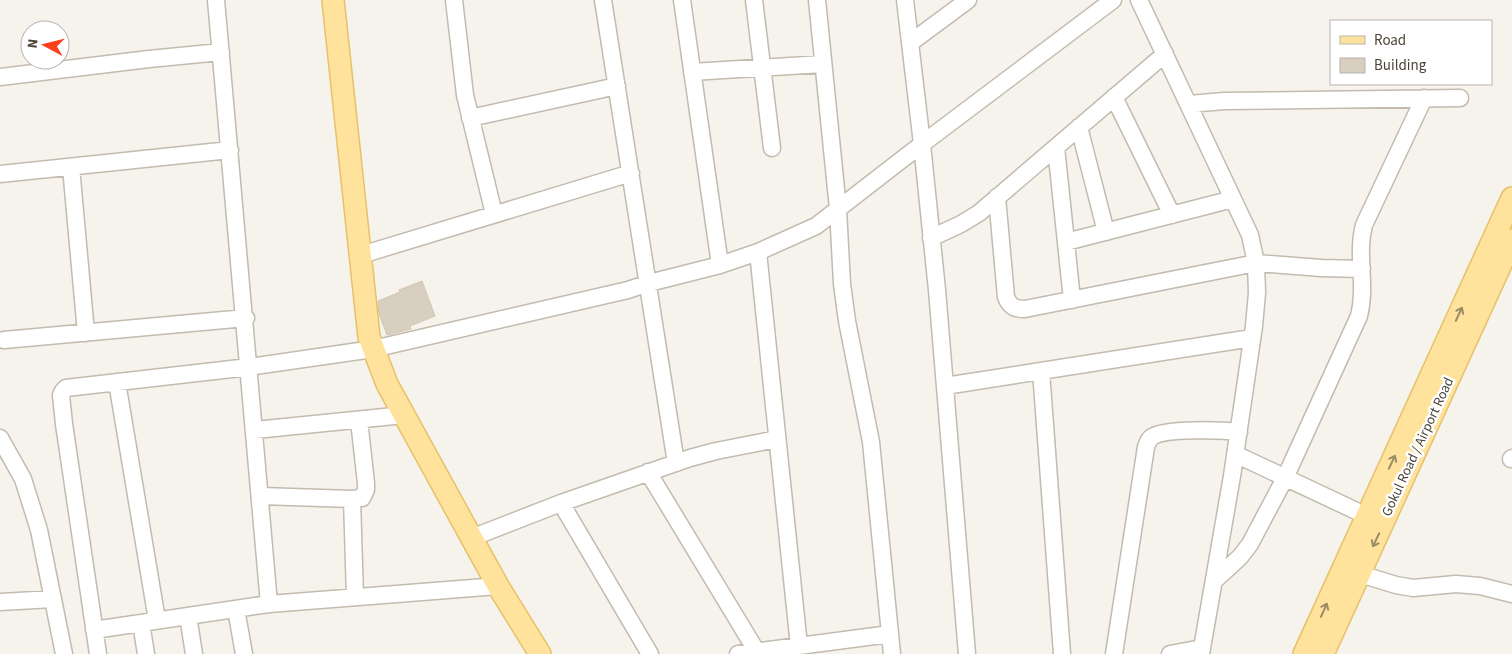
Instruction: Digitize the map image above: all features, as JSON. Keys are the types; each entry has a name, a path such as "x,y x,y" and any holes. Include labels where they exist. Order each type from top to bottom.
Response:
{"main road":[{"path":"332,0 369,337 387,384 498,586 540,654"},
{"path":"1304,654 1512,198"},
{"name":"Gokul Road / Airport Road","path":"1323,654 1512,240"}],"street":[{"path":"216,0 246,318 270,604"},
{"path":"454,0 465,95 494,214"},
{"path":"603,0 676,463"},
{"path":"682,0 720,265"},
{"path":"754,0 772,148"},
{"path":"817,0 838,209 842,284 871,442 892,654"},
{"path":"904,0 932,238 967,654"},
{"path":"910,43 968,0"},
{"path":"98,654 61,395 66,388 249,367 373,349 628,290 720,265 758,252 816,226 1113,0"},
{"path":"1139,0 1250,235 1256,263 1257,293 1239,432 1202,651 1170,654"},
{"path":"0,76 221,52"},
{"path":"932,238 979,213 1165,54"},
{"path":"692,72 823,64"},
{"path":"470,118 617,86"},
{"path":"1114,97 1172,215"},
{"path":"1214,581 1240,557 1250,544 1285,478 1358,316 1362,296 1361,238 1364,224 1424,98"},
{"path":"1188,104 1224,101 1460,98"},
{"path":"1079,127 1106,232"},
{"path":"1056,147 1072,300"},
{"path":"0,174 230,150"},
{"path":"71,166 86,333"},
{"path":"360,255 631,173"},
{"path":"997,197 1006,297 1010,305 1017,309 1072,300 1256,263 1362,269"},
{"path":"1066,242 1233,199"},
{"path":"758,252 799,646"},
{"path":"4,340 246,318"},
{"path":"945,386 1252,338"},
{"path":"1040,371 1062,654"},
{"path":"117,382 157,620"},
{"path":"255,430 404,415"},
{"path":"260,496 362,498 366,490 359,420"},
{"path":"1114,654 1148,441 1158,434 1201,430 1239,432"},
{"path":"0,438 23,479 39,530 64,654"},
{"path":"471,538 648,472 716,451 777,439"},
{"path":"1235,454 1367,516"},
{"path":"648,472 757,652"},
{"path":"352,499 355,597"},
{"path":"562,503 650,654"},
{"path":"1360,574 1413,588 1456,584 1480,586 1512,594"},
{"path":"94,630 270,604 498,586"},
{"path":"0,602 53,599"},
{"path":"236,609 244,654"},
{"path":"188,616 194,654"},
{"path":"141,623 146,654"},
{"path":"738,654 890,634"}],"building":[{"path":"422,281 435,316 410,326 411,329 387,335 379,314 378,301"}]}
